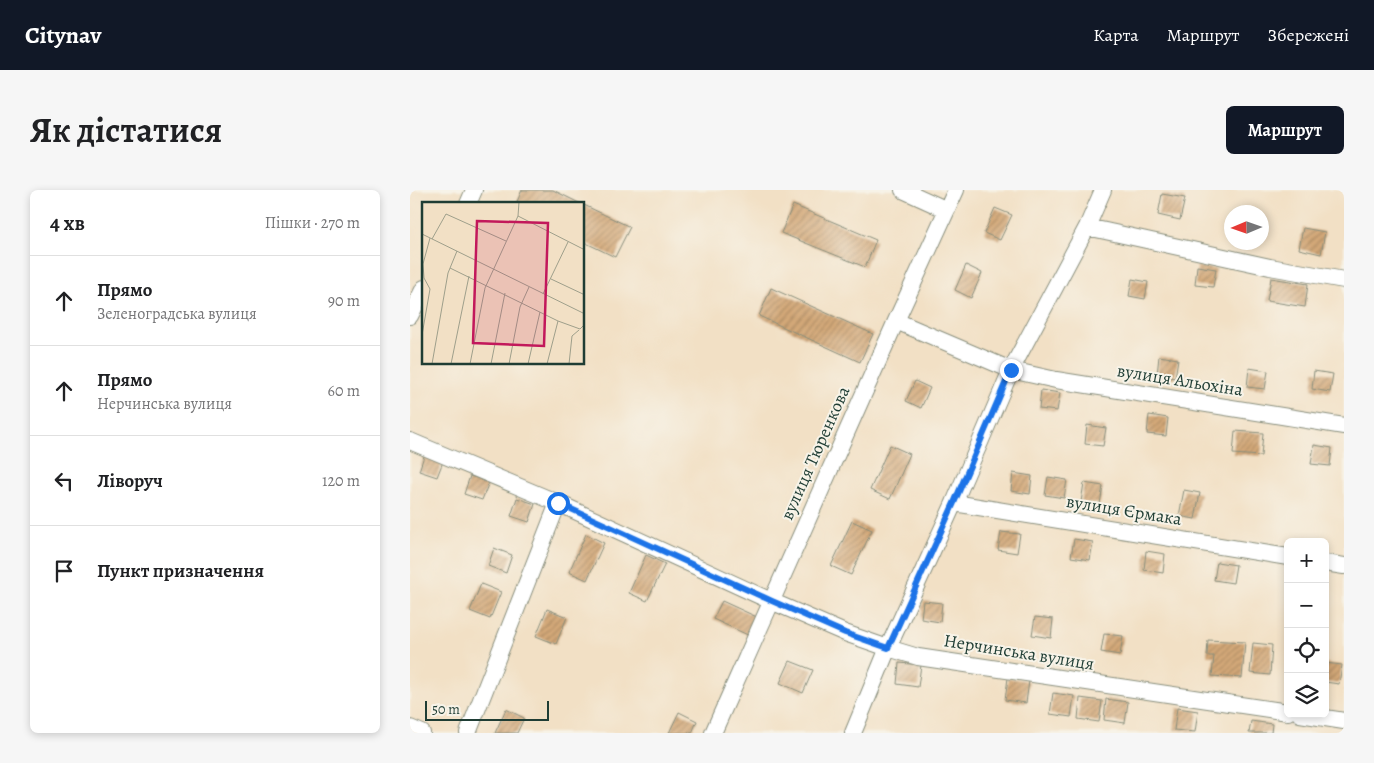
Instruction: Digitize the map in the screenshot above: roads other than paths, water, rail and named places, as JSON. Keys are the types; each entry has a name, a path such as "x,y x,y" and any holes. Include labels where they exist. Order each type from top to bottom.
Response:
{"street":[{"path":"469,202 474,190"},
{"path":"903,190 947,210"},
{"name":"вулиця Тюренкова","path":"713,733 956,190"},
{"path":"853,733 888,648 954,503 1011,370 1087,227 1103,190"},
{"path":"1087,227 1270,267 1344,280"},
{"path":"410,316 422,292"},
{"name":"вулиця Альохіна","path":"896,321 1011,370 1056,380 1344,426"},
{"name":"Нерчинська вулиця","path":"410,441 558,503 845,633 888,648 918,656 1284,711"},
{"path":"468,733 558,503"},
{"name":"вулиця Єрмака","path":"954,503 1284,556"},
{"path":"1329,564 1344,566"},
{"path":"1325,718 1344,721"},
{"path":"410,728 422,733"}]}
